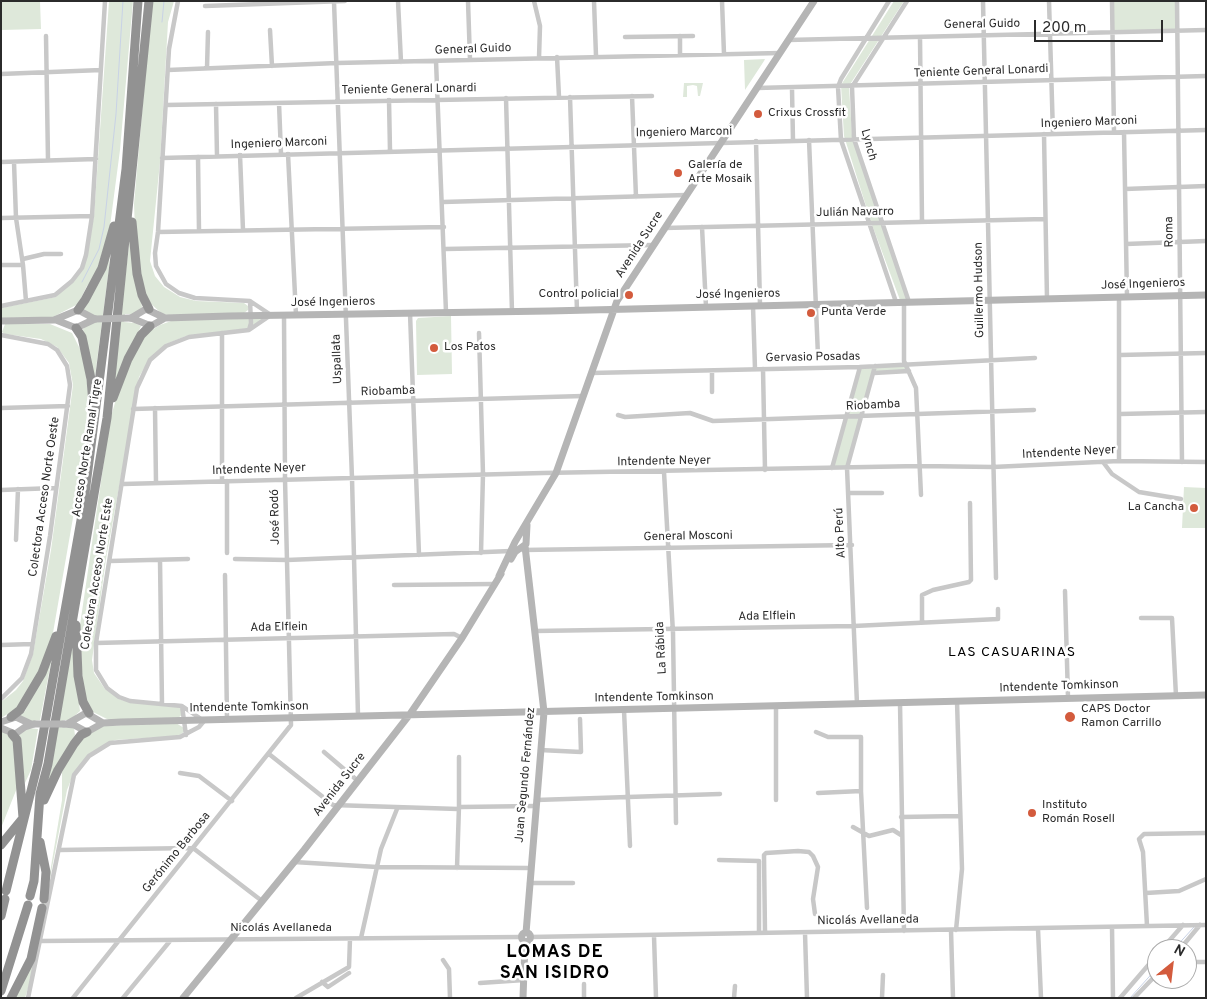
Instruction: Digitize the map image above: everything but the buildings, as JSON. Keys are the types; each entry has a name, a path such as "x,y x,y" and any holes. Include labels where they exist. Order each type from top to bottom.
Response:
{"highway":[{"name":"Acceso Norte Ramal Tigre","path":"1,916 38,763 70,588 94,434 126,169 138,1"},
{"name":"Acceso Norte Ramal Tigre","path":"1,991 29,900 38,832 40,794 107,418 149,1"},
{"path":"74,312 96,279 105,258 126,169"},
{"path":"131,189 137,274 142,295 152,310"},
{"path":"107,418 128,359 140,335 152,324"},
{"path":"74,327 82,337 91,379 94,434"},
{"path":"1,845 24,818 17,740 6,725 20,710 42,673 52,649 70,588"},
{"path":"75,606 78,676 83,702 91,715"},
{"path":"38,817 58,770 81,735 90,730"},
{"path":"12,998 31,959 43,903 46,872 38,832"}],"street":[{"path":"1,306 55,295 72,281 82,268 92,216 105,1"},
{"path":"178,1 171,30 158,232 154,259 159,275 171,289 195,298 250,301 271,315 249,330 222,333 222,407 227,553"},
{"path":"205,6 346,1"},
{"path":"398,1 401,62"},
{"path":"468,1 470,60"},
{"path":"534,1 539,17 539,58"},
{"path":"594,1 596,56"},
{"path":"722,1 724,54"},
{"name":"Avenida Sucre","path":"516,541 556,473 613,309 720,142 814,1"},
{"name":"Lynch","path":"889,1 840,79 838,87 841,140 869,223 903,302"},
{"path":"852,87 906,1"},
{"name":"Guillermo Hudson","path":"983,1 996,578"},
{"path":"1049,1 1053,134"},
{"path":"1112,1 1114,132"},
{"name":"Roma","path":"1177,1 1182,462"},
{"name":"Uspallata","path":"334,2 350,403 358,716"},
{"path":"270,30 272,66"},
{"name":"General Guido","path":"788,40 1206,30"},
{"path":"207,68 208,32"},
{"path":"46,36 48,160"},
{"path":"680,36 680,55"},
{"path":"626,37 693,36"},
{"path":"920,36 922,222"},
{"name":"General Guido","path":"168,70 337,63 780,53"},
{"path":"557,58 559,97"},
{"path":"436,61 445,249 446,312"},
{"path":"1,74 101,70"},
{"name":"Teniente General Lonardi","path":"757,88 792,89 1206,76"},
{"name":"Lynch","path":"852,87 854,139 882,222 903,302 905,364 916,388 921,495"},
{"path":"792,89 793,141"},
{"path":"632,96 636,197"},
{"name":"Teniente General Lonardi","path":"166,105 652,96"},
{"path":"570,97 577,311"},
{"path":"506,98 512,312"},
{"path":"389,100 390,151"},
{"path":"279,103 280,154"},
{"path":"216,104 217,156"},
{"name":"Ingeniero Marconi","path":"162,158 572,145 1206,130"},
{"path":"1120,461 1120,355 1126,244 1124,132"},
{"path":"1044,134 1047,299"},
{"path":"809,140 814,304 818,356"},
{"path":"754,369 757,226 756,141"},
{"path":"288,154 290,230 296,315"},
{"path":"240,155 243,230"},
{"path":"198,158 199,231"},
{"path":"1,162 96,159"},
{"path":"14,162 16,218 23,262 26,301"},
{"path":"1125,189 1206,186"},
{"path":"443,202 686,195"},
{"path":"1,218 92,216"},
{"name":"Julián Navarro","path":"664,228 1045,219"},
{"path":"158,232 444,227"},
{"path":"702,227 706,307"},
{"path":"1126,244 1206,241"},
{"path":"445,249 653,245"},
{"path":"1,265 23,262 44,254 61,254"},
{"name":"José Ingenieros","path":"152,324 165,318 577,311 1206,294"},
{"path":"249,330 251,316 250,301"},
{"path":"54,320 74,327 95,319 131,318 152,324 156,318 152,310 131,318"},
{"name":"José Ingenieros","path":"152,310 165,318"},
{"path":"1,322 54,320 74,312 95,319"},
{"path":"74,312 68,321 74,327"},
{"path":"410,313 419,555"},
{"name":"José Rodó","path":"284,315 285,479 292,718"},
{"name":"Colectora Acceso Norte Este","path":"204,721 182,706 130,701 112,693 101,680 96,670 96,643 123,484 133,409 137,388 144,369 160,350 189,337 222,333"},
{"path":"479,333 483,474 482,553"},
{"name":"Colectora Acceso Norte Oeste","path":"1,335 37,340 48,344 57,350 68,366 70,375 68,406 55,488 50,536 28,664 22,678 1,699"},
{"path":"1120,355 1206,353"},
{"name":"Gervasio Posadas","path":"591,373 860,367 1035,358"},
{"name":"Alto Perú","path":"857,704 848,468 875,366"},
{"path":"832,468 844,418 860,367"},
{"path":"764,369 765,470"},
{"path":"712,370 712,392"},
{"name":"Gervasio Posadas","path":"874,372 909,371"},
{"name":"Riobamba","path":"133,409 583,396"},
{"path":"1,408 68,406"},
{"path":"155,408 156,483"},
{"name":"Riobamba","path":"618,415 625,417 690,413 713,421 1034,410"},
{"path":"1120,414 1206,412"},
{"name":"Intendente Neyer","path":"123,484 483,474 920,466 993,467 1120,461 1206,462"},
{"path":"1102,462 1112,474 1139,492 1181,499"},
{"name":"La Rábida","path":"664,472 675,709 676,823"},
{"path":"1,490 55,488"},
{"path":"16,540 18,489"},
{"path":"849,493 882,493"},
{"path":"922,622 922,596 938,588 970,581 970,503"},
{"name":"Avenida Sucre","path":"183,998 294,862 410,714 462,638 499,576 521,548 528,522"},
{"path":"522,537 521,548 516,541 522,537"},
{"name":"General Mosconi","path":"235,559 287,560 482,553 521,548 852,545"},
{"name":"Avenida Sucre","path":"499,576 505,561 521,548"},
{"name":"Juan Segundo Fernández","path":"521,548 527,560 544,712 530,868 523,998"},
{"path":"496,552 505,561"},
{"path":"110,561 188,558"},
{"path":"160,560 162,704"},
{"path":"225,575 227,720"},
{"path":"394,585 494,584"},
{"path":"1065,591 1068,698"},
{"name":"Ada Elflein","path":"536,631 854,626 998,619 998,609"},
{"path":"1141,618 1172,618 1176,696"},
{"name":"Ada Elflein","path":"96,643 454,634 462,638"},
{"path":"1,645 32,644"},
{"name":"Intendente Tomkinson","path":"90,730 103,723 1206,695"},
{"path":"953,998 954,930 961,900 958,701"},
{"path":"900,703 904,931"},
{"path":"182,706 186,721 186,735"},
{"path":"776,706 776,800"},
{"path":"624,710 630,846"},
{"path":"65,724 83,714 91,715 103,723"},
{"path":"6,725 65,724 90,730 94,723 91,715"},
{"name":"Gerónimo Barbosa","path":"73,998 269,754 289,728 292,718"},
{"path":"540,750 580,752 580,719"},
{"path":"28,998 74,775 88,756 102,746 120,740 186,735 204,721"},
{"path":"6,725 32,724"},
{"path":"816,732 828,737 861,737 862,834 867,908"},
{"path":"324,752 358,781"},
{"path":"269,754 326,800 338,806 460,808 720,794"},
{"path":"457,868 460,808 459,757"},
{"path":"180,773 199,776 232,801"},
{"path":"818,793 861,792"},
{"path":"361,938 381,849 397,808"},
{"path":"901,817 960,816"},
{"path":"853,827 862,834 874,837 893,830 901,836"},
{"path":"1147,926 1142,852 1138,841 1141,835 1206,833"},
{"path":"59,850 193,848 262,901"},
{"path":"762,933 765,853 798,851 809,852 813,856 818,867 813,899 815,914"},
{"path":"719,860 759,861 762,933"},
{"path":"294,862 377,867 530,868"},
{"path":"1146,893 1179,890 1206,879"},
{"path":"529,883 573,883"},
{"path":"1171,939 1183,925"},
{"path":"1190,939 1203,925"},
{"name":"Nicolás Avellaneda","path":"40,941 118,942 231,939 654,936 1203,925"},
{"path":"1112,927 1113,998"},
{"path":"1038,928 1041,998"},
{"path":"805,932 807,998"},
{"path":"654,936 656,998"},
{"path":"296,998 349,967 350,939"},
{"path":"123,998 170,941"},
{"path":"443,960 449,969 450,998"},
{"path":"1120,998 1147,967"},
{"path":"322,982 328,987 348,973"},
{"path":"882,998 883,975"},
{"path":"480,983 524,980"},
{"path":"584,984 584,998"},
{"path":"1134,998 1147,984"},
{"path":"734,998 735,986"}],"green space":[{"path":"1,1 40,1 41,29 1,30"},
{"path":"109,1 133,1 120,150 110,226 94,280 87,286 78,304 53,317 1,318 1,308 56,297 84,266 94,216"},
{"path":"152,1 174,1 168,22 160,162 150,261 155,276 164,287 180,297 196,301 244,303 248,306 248,310 244,313 168,315 162,314 147,300 136,256 134,204"},
{"path":"894,1 904,1 849,86 852,136 907,300 900,300 871,222 844,136 841,85"},
{"path":"1112,1 1177,1 1178,30 1112,32"},
{"path":"765,59 764,61 745,90 744,60"},
{"path":"684,83 703,83 700,96 698,96 697,86 693,85 687,86 687,97 683,97"},
{"path":"130,238 142,307 136,314 125,314 124,322 135,323 141,326 112,388"},
{"path":"110,250 93,392 83,329 92,316 84,310 84,306"},
{"name":"Los Patos","path":"451,316 452,374 417,375 416,321 418,318"},
{"path":"267,317 251,328 186,336 166,344 150,358 139,377 106,559 92,660 94,673 105,689 121,700 178,707 182,709 183,714 178,718 109,720 93,712 83,694 80,625 110,420 121,382 145,334 160,325 174,320"},
{"path":"5,324 50,324 72,333 85,359 88,396 85,441 78,489 50,650 19,707 1,718 1,702 16,690 23,681 33,654 51,550 73,385 69,363 57,347 41,339 5,334 2,332"},
{"path":"905,364 909,371 874,373 847,468 832,468 860,367"},
{"name":"La Cancha","path":"1184,487 1206,488 1206,528 1182,528"},
{"path":"72,645 80,711 70,720 63,720 61,727 74,728 75,735 46,788"},
{"path":"53,652 40,720 28,722 19,716 25,711"},
{"path":"176,723 184,728 184,732 178,736 115,740 106,744 92,752 73,775 67,790 30,982 25,998 13,998 36,941 47,891 62,800 62,769 82,737 99,726"},
{"path":"30,728 38,729 31,770 25,783 18,735"},
{"path":"1,730 13,739 17,788 1,828"}],"waterway":[{"path":"82,282 99,249 104,227 116,114 123,1"},
{"path":"162,22 164,1"},
{"path":"1183,939 1194,927"},
{"path":"1130,998 1147,979"}],"place":[{"name":"Crixus Crossfit","path":"758,114"},
{"name":"Galería de Arte Mosaik","path":"678,173"},
{"name":"Control policial","path":"629,295"},
{"name":"Punta Verde","path":"811,313"},
{"name":"Los Patos","path":"434,348"},
{"name":"La Cancha","path":"1194,508"},
{"name":"CAPS Doctor Ramon Carrillo","path":"1070,717"},
{"name":"Instituto Román Rosell","path":"1032,813"}],"district":[{"name":"LAS CASUARINAS","path":"1012,653"},
{"name":"LOMAS DE SAN ISIDRO","path":"555,963"}]}
